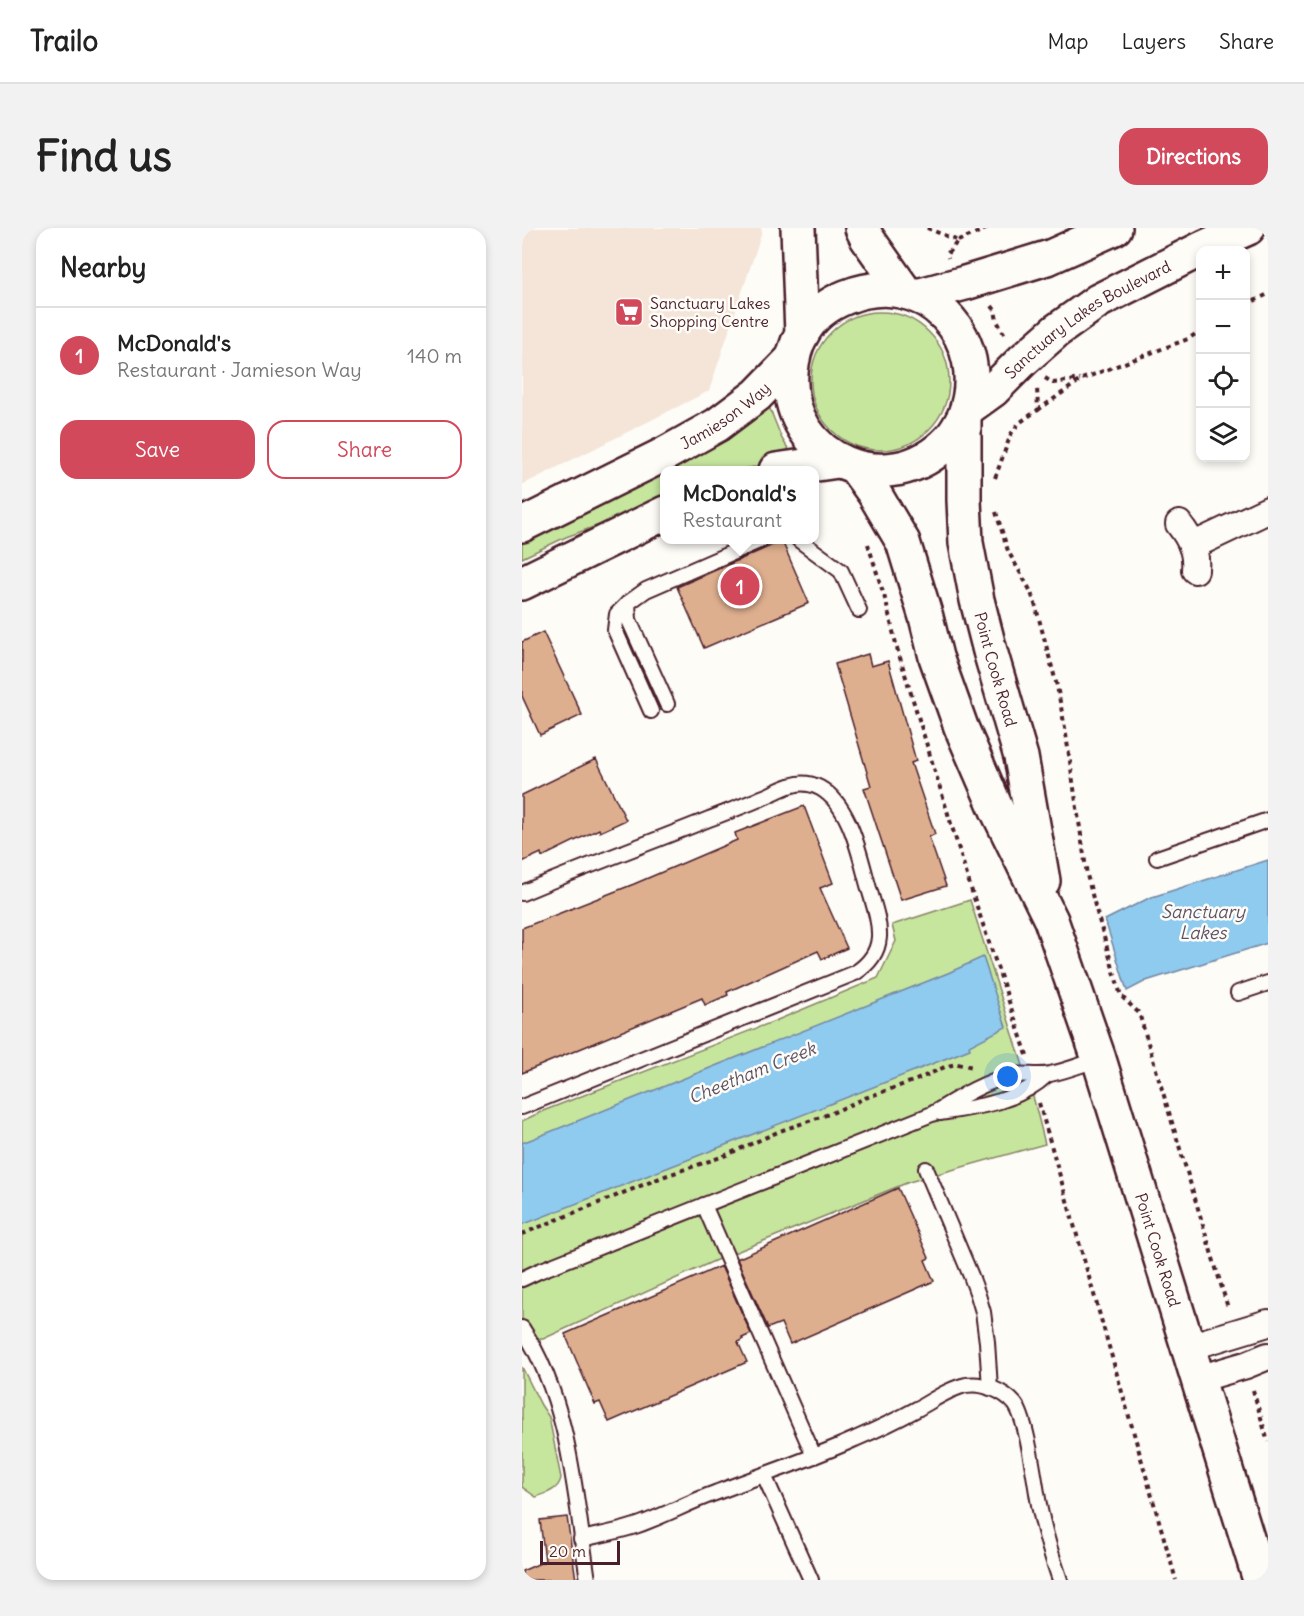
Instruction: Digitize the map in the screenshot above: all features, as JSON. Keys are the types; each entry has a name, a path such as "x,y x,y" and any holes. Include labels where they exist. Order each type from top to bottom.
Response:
{"main road":[{"path":"798,228 797,346 790,389 797,418 814,442 846,464"},
{"path":"862,228 867,238 911,294"},
{"path":"911,294 965,283 1050,257 1115,228"},
{"name":"Sanctuary Lakes Boulevard","path":"966,412 993,390 1030,367 1056,331 1098,302 1248,228"},
{"path":"797,346 817,315 836,301 858,292 882,288 911,294 937,307 952,323 964,342 971,363 972,386 966,412 950,439 930,456 907,467 881,471 846,464 819,467"},
{"name":"Jamieson Way","path":"522,525 717,425 757,395 797,346"},
{"name":"Point Cook Road","path":"966,412 964,500 966,543 990,651 1021,757 1051,920"},
{"name":"Point Cook Road","path":"846,464 874,493 903,542 936,657 961,727 997,810 1051,920 1099,1059 1260,1580"},
{"path":"522,583 660,515"}],"street":[{"path":"1179,524 1190,540 1194,558 1268,510"},
{"path":"1189,1347 1268,1323"},
{"path":"1198,1379 1257,1360"}],"lane":[{"path":"651,711 615,630 617,614 646,590 751,544"},
{"path":"804,544 841,571 859,610"},
{"path":"628,603 629,620 667,704"},
{"path":"522,893 803,783 812,785 830,795 844,811 880,926 875,952 865,966 855,973 522,1107"},
{"path":"1157,858 1268,820"},
{"path":"1238,993 1268,983"},
{"path":"522,1279 932,1114 965,1094 1004,1078 1012,1075 1047,1075 1099,1059"},
{"path":"932,1114 1001,1101 1035,1086 1047,1075"},
{"path":"926,1169 978,1295 987,1342 990,1388"},
{"path":"704,1205 814,1456"},
{"path":"522,1328 543,1364 559,1412 575,1490 588,1580"},
{"path":"581,1539 635,1526 714,1493 814,1456 880,1428 958,1387 972,1384 982,1385 999,1392 1013,1403 1020,1414 1045,1535 1060,1580"},
{"path":"764,1475 811,1580"}],"path":[{"path":"522,231 527,228"},
{"path":"927,228 958,241"},
{"path":"988,228 958,241 947,254 948,267 991,304 1011,345 1030,367 1053,383 1082,379 1188,339 1196,334"},
{"path":"1250,303 1268,294"},
{"path":"1030,367 1038,410"},
{"path":"993,481 1011,434 1019,423 1082,379"},
{"path":"996,512 1008,551 1030,590 1035,604 1057,686 1087,875 1121,996 1139,1013 1236,1333"},
{"path":"1018,1059 1027,1055"},
{"path":"522,1234 947,1066 957,1064 981,1069"},
{"path":"1257,1360 1268,1442"}],"shaded area":[{"name":"Sanctuary Lakes Shopping Centre","path":"522,228 761,228 762,232 709,391 522,485"}],"green space":[{"path":"880,312 907,317 919,323 929,332 938,342 944,354 949,381 944,408 938,420 929,430 919,439 907,445 880,450 853,445 841,439 831,430 822,420 816,408 811,381 816,354 822,342 831,332 841,323 853,317"},
{"path":"767,407 793,456 790,461 760,466 666,466"},
{"path":"660,469 660,503 566,537 522,558 522,541 623,491"},
{"path":"970,900 1034,1100 1045,1144 909,1182 714,1261 543,1339 522,1339 522,1121 878,978 896,941 892,925"},
{"path":"522,1367 549,1417 561,1478 555,1488 536,1497 522,1487"}],"water":[{"name":"Sanctuary Lakes","path":"1268,860 1268,943 1146,981 1127,991 1105,920 1149,898"},
{"name":"Cheetham Creek","path":"983,957 1006,1027 969,1046 970,1049 522,1225 522,1143"}],"building":[{"path":"775,544 783,544 809,603 704,648 677,587"},
{"path":"543,632 582,715 540,735 522,696 522,642"},
{"path":"868,654 871,666 888,661 916,761 911,763 935,834 929,837 946,886 901,900 864,788 871,786 835,664"},
{"path":"596,759 626,820 600,832 599,829 542,857 541,853 522,862 522,795"},
{"path":"804,806 833,883 820,888 847,948 822,959 818,951 727,992 728,995 705,1005 702,998 522,1073 522,928 737,840 735,833"},
{"path":"898,1188 929,1258 925,1260 934,1281 790,1344 781,1323 768,1328 737,1259"},
{"path":"721,1266 751,1334 738,1342 747,1362 609,1422 600,1402 595,1404 565,1334"},
{"path":"567,1517 576,1580 522,1580 522,1571 545,1561 540,1520"}],"place":[{"name":"Sanctuary Lakes Shopping Centre","path":"629,312"},
{"name":"McDonald's","path":"740,586"}]}
